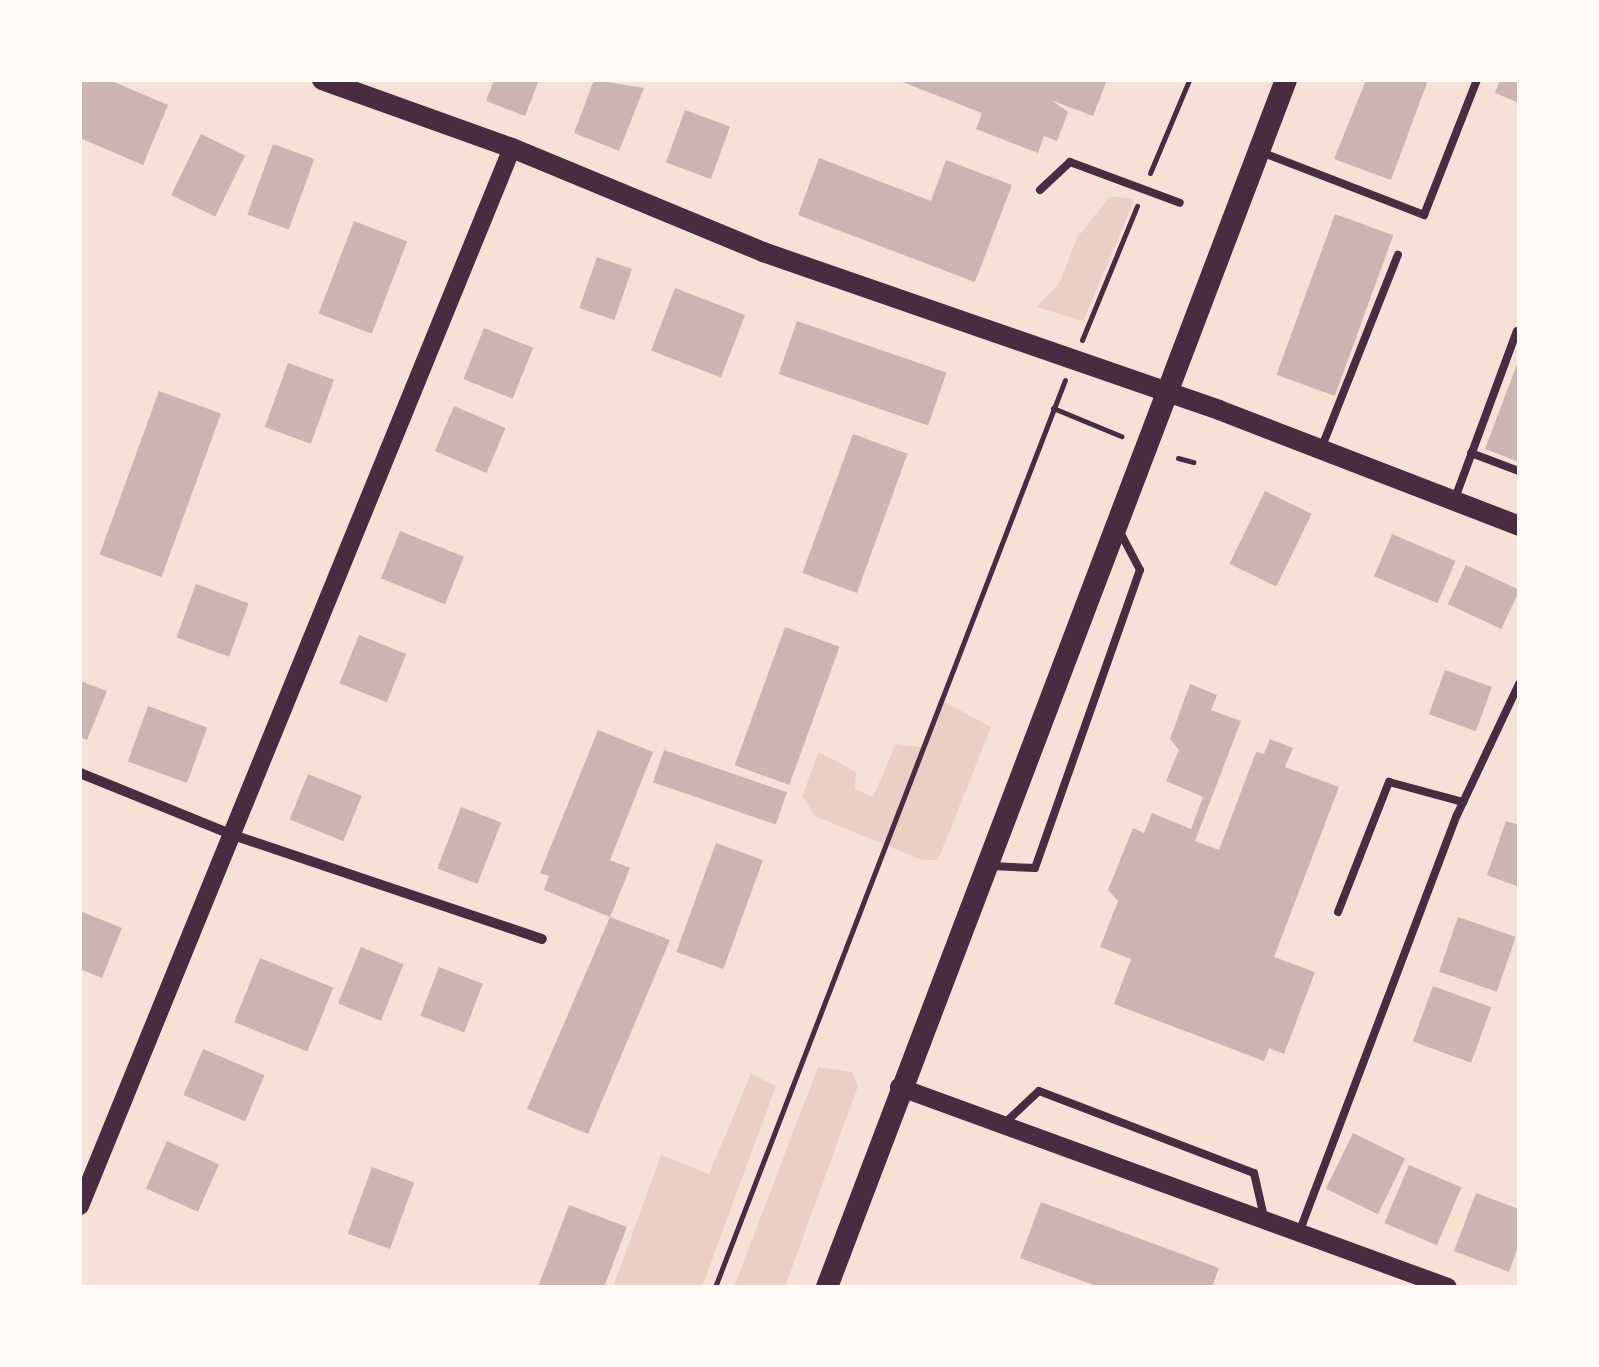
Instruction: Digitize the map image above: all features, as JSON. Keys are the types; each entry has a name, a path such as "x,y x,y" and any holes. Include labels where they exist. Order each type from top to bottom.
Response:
{"main road":[{"path":"322,80 512,148 763,252 1321,449 1519,526"},
{"path":"828,1287 898,1086 1286,80"}],"street":[{"path":"80,1206 512,148"},
{"path":"80,773 230,834 542,939"},
{"path":"898,1086 1448,1287"}],"lane":[{"path":"1259,151 1424,215 1478,80"},
{"path":"1040,190 1070,162 1180,204"},
{"path":"1321,449 1398,255"},
{"path":"1454,500 1518,332"},
{"path":"1471,453 1519,471"},
{"path":"982,866 1034,868 1140,570 1114,520"},
{"path":"1300,1230 1464,802 1519,684"},
{"path":"1338,912 1389,782 1464,802"},
{"path":"1006,1123 1039,1091 1254,1173 1264,1217"}],"path":[{"path":"1079,347 1189,80"},
{"path":"715,1287 1065,379"},
{"path":"1053,408 1121,436"},
{"path":"1178,458 1193,462"}],"shaded area":[{"path":"1110,196 1135,199 1083,321 1036,307 1060,282 1077,238"},
{"path":"939,699 991,727 938,860 922,860 815,816 802,796 819,752 856,772 855,789 873,797 896,744 921,747"},
{"path":"818,1067 852,1072 858,1086 785,1287 734,1287"},
{"path":"751,1074 776,1086 702,1287 613,1287 661,1155 709,1174"}],"building":[{"path":"80,80 109,80 168,105 143,165 80,138"},
{"path":"494,80 539,80 525,116 486,101"},
{"path":"594,80 644,88 619,151 574,133"},
{"path":"897,80 1107,80 1093,116 1051,100 1068,112 1057,141 1044,136 1038,153 976,129 982,113"},
{"path":"1366,80 1428,80 1391,180 1334,159"},
{"path":"1500,80 1519,80 1519,103 1495,93"},
{"path":"685,110 730,126 711,179 666,163"},
{"path":"201,134 245,155 215,217 171,195"},
{"path":"273,144 314,159 289,230 247,214"},
{"path":"819,158 931,201 946,160 1012,185 975,282 798,215"},
{"path":"1335,214 1393,235 1335,396 1277,375"},
{"path":"354,221 407,241 372,334 319,313"},
{"path":"597,257 632,269 614,320 579,308"},
{"path":"675,288 745,315 721,377 651,351"},
{"path":"797,321 946,372 928,425 779,374"},
{"path":"484,328 533,348 513,399 463,379"},
{"path":"1519,359 1519,462 1485,449"},
{"path":"288,363 334,380 311,444 265,427"},
{"path":"159,391 221,414 162,577 99,555"},
{"path":"454,406 506,428 486,473 435,451"},
{"path":"853,434 908,454 857,593 802,573"},
{"path":"1265,491 1312,514 1276,587 1229,564"},
{"path":"400,531 464,557 445,604 381,578"},
{"path":"1392,534 1456,561 1438,603 1374,576"},
{"path":"1466,565 1519,590 1501,629 1448,604"},
{"path":"196,584 249,603 229,657 177,638"},
{"path":"785,627 840,647 789,785 735,765"},
{"path":"359,635 406,654 387,702 340,683"},
{"path":"1445,670 1492,687 1476,731 1429,714"},
{"path":"80,681 107,691 87,740 80,737"},
{"path":"1190,684 1217,695 1211,710 1241,721 1195,841 1219,850 1256,752 1264,754 1270,739 1293,748 1285,767 1339,787 1274,957 1315,972 1284,1054 1269,1048 1264,1061 1114,1004 1131,959 1100,947 1118,901 1108,890 1133,828 1144,833 1152,813 1191,829 1203,797 1166,781 1179,750 1170,739"},
{"path":"148,706 207,728 187,783 128,761"},
{"path":"598,730 653,752 610,860 630,868 610,917 544,890 549,876 540,873"},
{"path":"664,750 787,792 776,824 653,782"},
{"path":"308,774 362,796 343,841 290,819"},
{"path":"461,807 501,822 477,884 437,869"},
{"path":"1506,821 1519,825 1519,887 1487,875"},
{"path":"716,843 763,860 723,969 676,952"},
{"path":"80,911 122,928 102,978 80,969"},
{"path":"610,917 670,940 588,1134 527,1109"},
{"path":"1458,917 1516,937 1497,992 1439,972"},
{"path":"361,947 404,964 381,1021 338,1004"},
{"path":"260,958 333,988 307,1052 234,1022"},
{"path":"439,967 483,984 464,1032 420,1016"},
{"path":"1433,986 1491,1007 1471,1063 1413,1041"},
{"path":"203,1049 265,1075 245,1121 183,1095"},
{"path":"1353,1133 1405,1158 1378,1214 1326,1189"},
{"path":"167,1141 219,1164 198,1212 146,1189"},
{"path":"1409,1165 1461,1187 1437,1245 1384,1223"},
{"path":"372,1167 414,1182 390,1249 348,1234"},
{"path":"1476,1193 1519,1209 1519,1244 1509,1272 1454,1251"},
{"path":"1041,1202 1219,1268 1212,1287 1099,1287 1020,1258"},
{"path":"569,1205 627,1227 604,1287 538,1287"}]}
